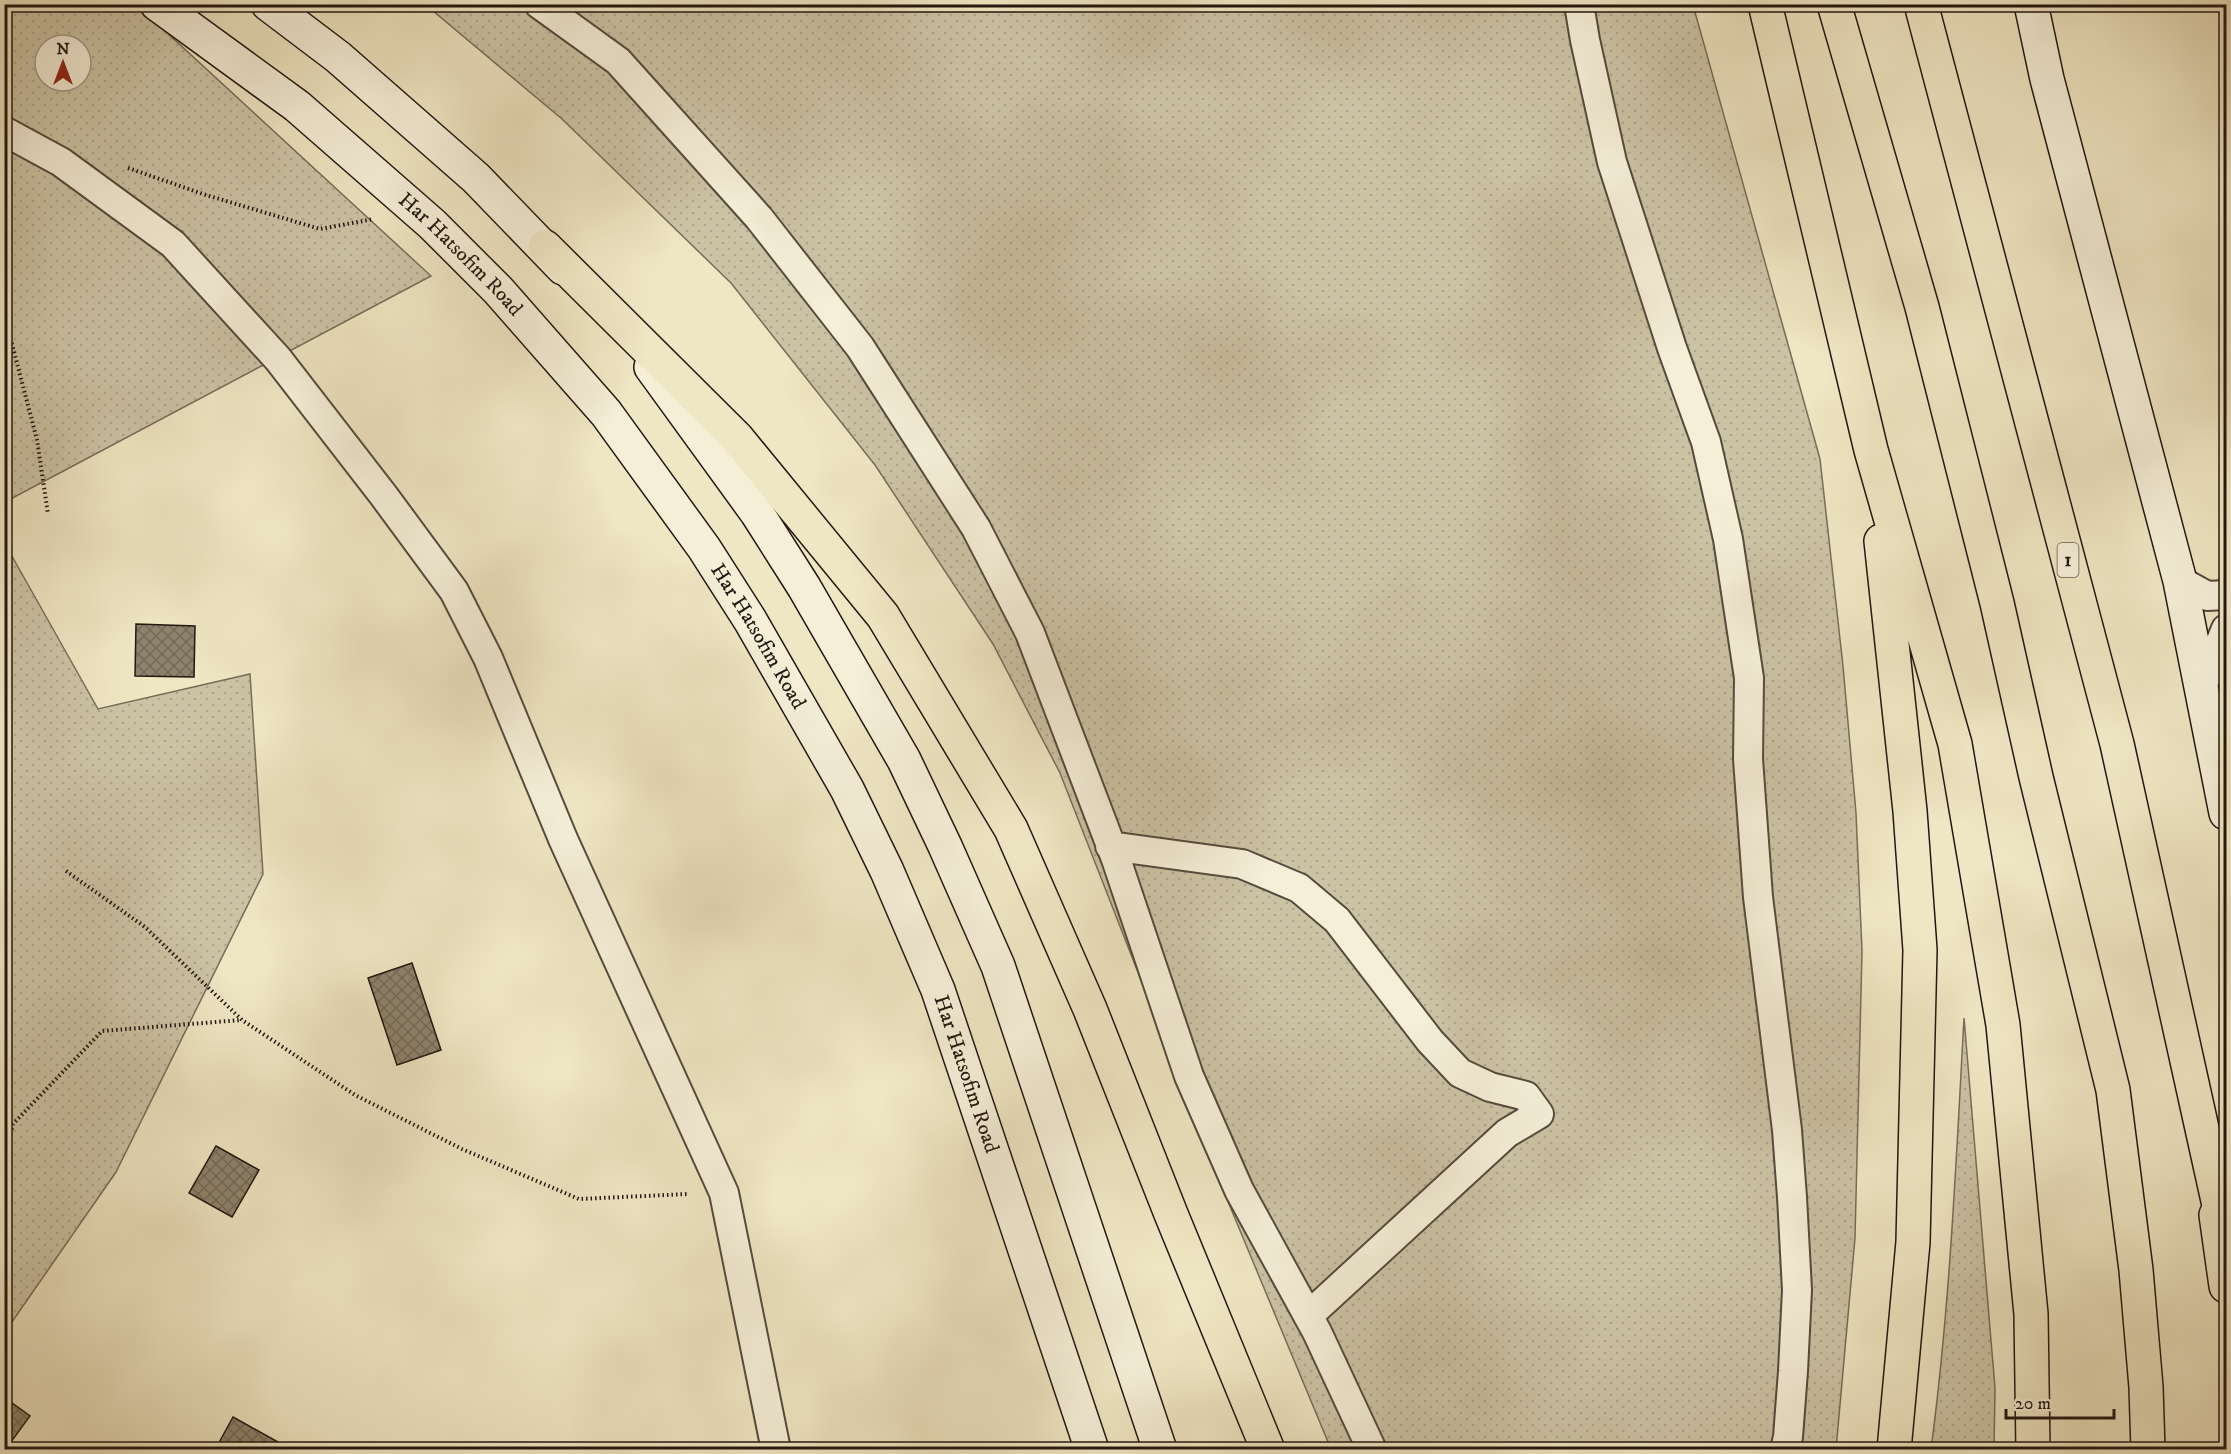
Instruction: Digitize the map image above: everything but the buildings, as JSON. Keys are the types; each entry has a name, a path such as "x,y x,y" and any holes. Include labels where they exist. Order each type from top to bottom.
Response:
{"highway":[{"path":"1765,4 1871,450 1955,744 2003,1025 2031,1314 2033,1449"},
{"path":"1834,4 1925,318 1997,603 2036,777 2113,1090 2136,1270 2146,1387 2148,1449"},
{"name":"1","path":"1921,4 2117,744 2202,1119 2226,1237"},
{"path":"545,247 737,438 884,616 1011,829 1090,1010 1268,1449"},
{"path":"1871,450 1910,811 1920,950 1913,1242 1894,1449"},
{"path":"2202,1119 2226,1286"}],"main road":[{"name":"Har Hatsofim Road","path":"157,4 297,106 416,210 498,290 606,413 704,548 750,620 847,789 938,990 1092,1449"},
{"path":"268,4 338,57 476,178 545,247 656,372 757,513 804,587 904,760 998,966 1160,1449"},
{"path":"2031,4 2047,79 2180,581 2226,813"}],"street":[{"path":"539,4 618,61 759,218 860,346 976,528 1024,622 1110,846 1189,1076 1239,1190 1317,1332 1372,1449"},
{"path":"1579,4 1584,40 1612,162 1671,348 1706,442 1728,539 1749,678 1748,759 1758,897 1787,1130 1797,1290 1794,1371 1785,1449"},
{"path":"4,131 62,162 173,244 278,359 454,591 488,658 563,839 724,1193 776,1449"},
{"path":"2180,581 2207,596 2226,595"},
{"path":"2201,689 2226,629"},
{"path":"1110,846 1242,864 1299,888 1337,920 1430,1041 1460,1073 1490,1087 1526,1096 1539,1114 1507,1133 1308,1316"}],"path":[{"path":"128,168 206,195 320,229 416,210"},
{"path":"4,332 12,344 37,440 48,514"},
{"path":"66,872 145,927 242,1020 355,1095 462,1149 579,1199 724,1193"},
{"path":"4,1160 13,1124 102,1030 242,1020"}],"shaded area":[{"path":"5,5 131,5 140,8 431,276 5,502"},
{"path":"426,5 1693,5 1820,459 1843,666 1856,813 1862,951 1855,1238 1836,1449 1331,1449 1224,1192 1060,773 993,644 875,465 731,283 562,119"},
{"path":"4,542 98,709 250,674 263,874 116,1172 5,1332"},
{"path":"1964,1018 1995,1388 1994,1449 1931,1449 1948,1288"}]}
